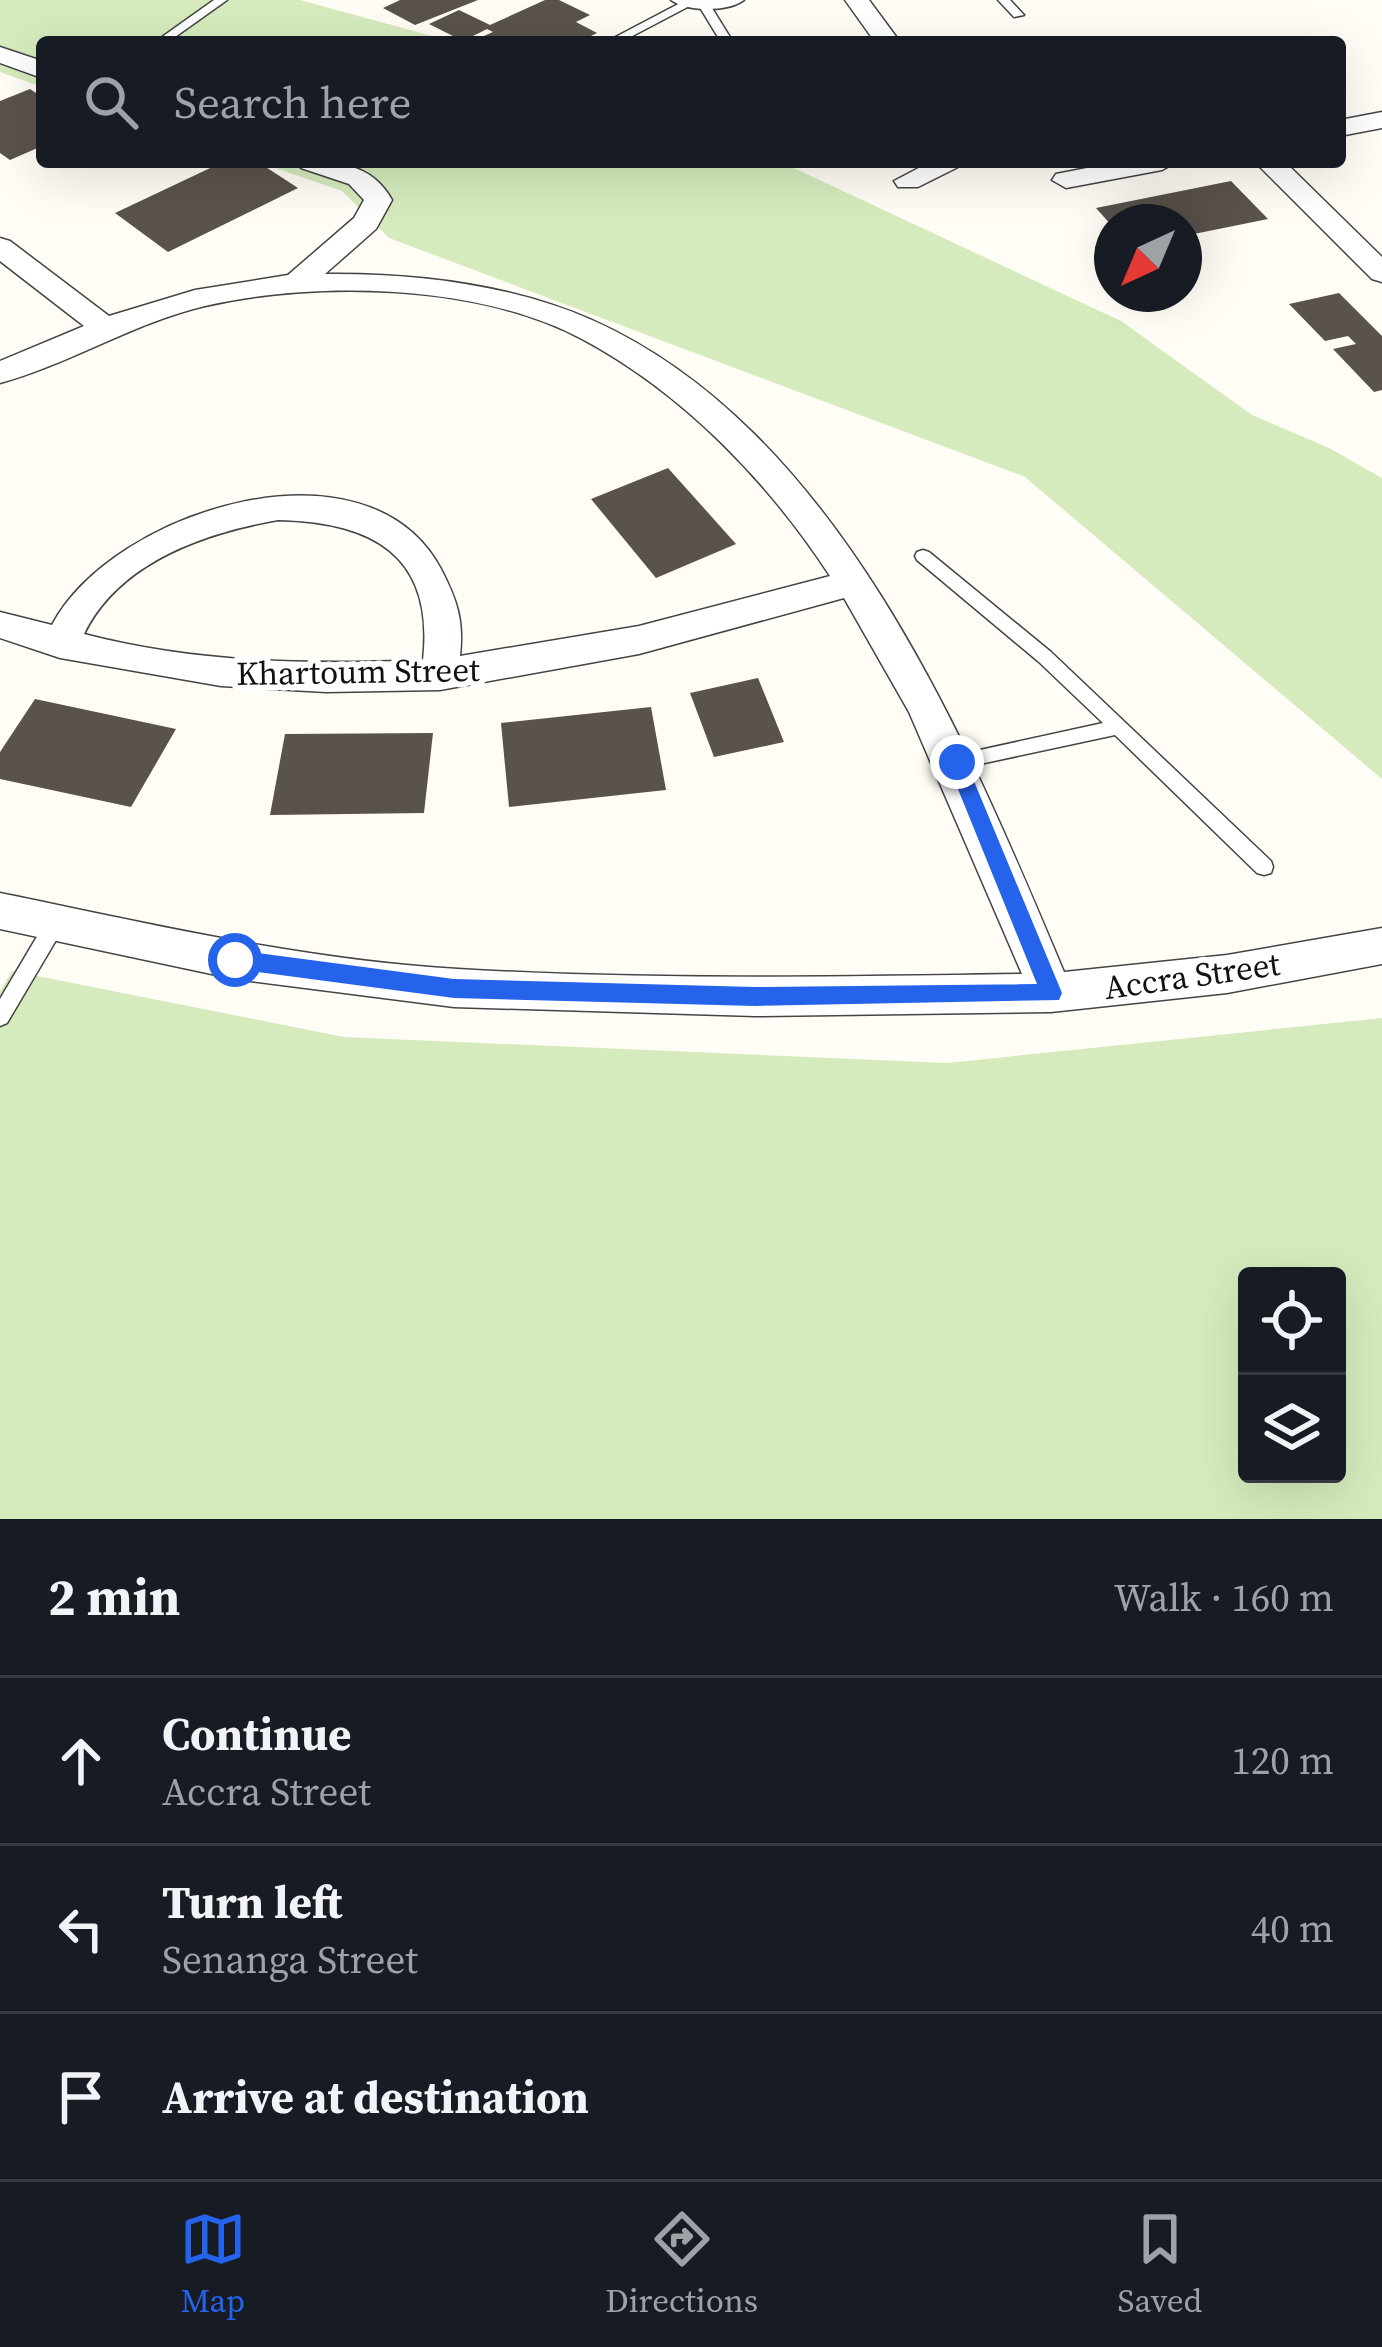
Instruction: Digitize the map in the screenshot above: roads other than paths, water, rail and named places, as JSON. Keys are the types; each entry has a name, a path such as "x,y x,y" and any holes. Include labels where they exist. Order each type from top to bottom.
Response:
{"street":[{"path":"692,1 731,0"},
{"path":"857,0 884,36"},
{"path":"0,55 36,68"},
{"path":"1346,127 1382,120"},
{"path":"299,281 366,224 378,200 374,188 329,168"},
{"path":"908,181 939,168"},
{"path":"1066,180 1130,168"},
{"path":"1275,168 1382,273"},
{"path":"0,247 105,328"},
{"path":"0,373 105,328 198,298 299,281 398,284 501,300 593,332 676,386 761,464 856,582 957,762 1052,993"},
{"path":"60,644 87,598 134,558 202,521 269,507 334,508 388,532 425,566 443,607 440,676"},
{"name":"Khartoum Street","path":"0,625 60,644 187,671 294,677 440,676 569,658 708,626 856,582"},
{"name":"Accra Street","path":"0,910 235,960 454,988 755,997 1052,993 1227,974 1382,946"}],"lane":[{"path":"169,36 221,0"},
{"path":"1004,0 1018,15"},
{"path":"624,36 692,1 722,36"},
{"path":"923,556 977,596 1264,867"},
{"path":"957,762 1118,727"},
{"path":"0,1017 55,924"}]}
